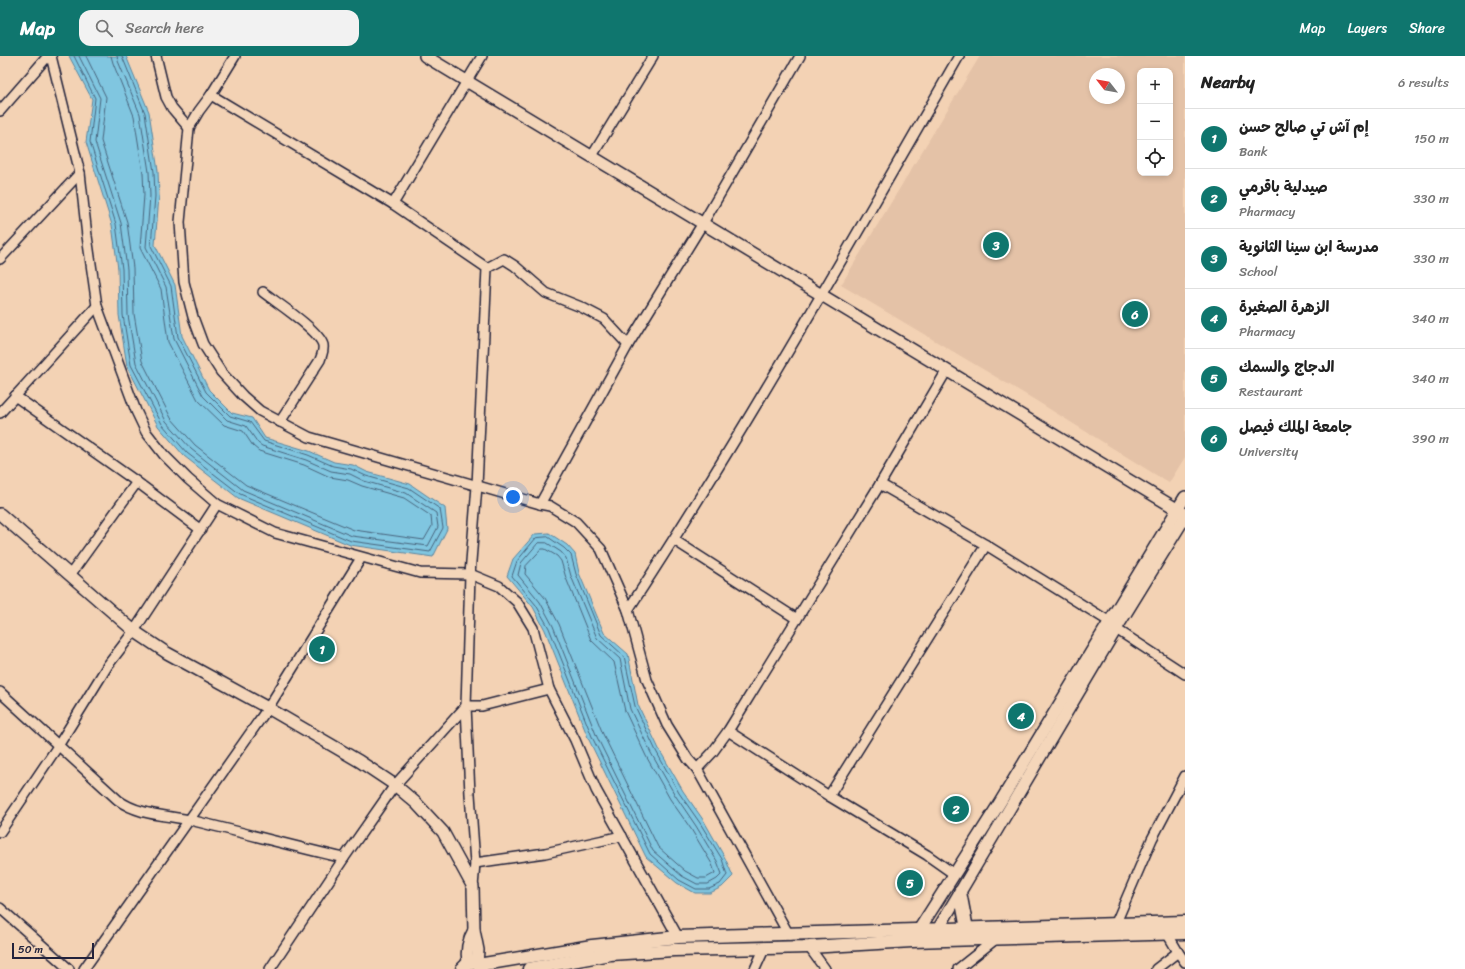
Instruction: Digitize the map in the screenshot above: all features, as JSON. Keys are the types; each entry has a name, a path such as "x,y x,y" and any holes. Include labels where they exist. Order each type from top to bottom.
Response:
{"main road":[{"path":"960,892 967,929"},
{"path":"934,935 967,929 1185,922"},
{"path":"469,967 592,946 678,937 934,935 997,938 1185,933"},
{"path":"529,969 610,954 674,950 809,947 915,935"}],"street":[{"path":"0,112 48,56"},
{"path":"51,56 80,173 97,306 136,411 146,432 164,455 217,504 275,533 361,558 420,573 470,574 499,586 517,602 533,628 548,689 575,740 596,790 678,937"},
{"path":"156,56 166,97 172,108 189,128"},
{"path":"235,56 189,128 180,222 184,282 193,317 203,344 221,372 254,406 260,411 309,437 550,506 576,522 601,549 628,610 647,680 667,725 688,759 697,769 789,935"},
{"path":"425,56 948,370 1183,514"},
{"path":"393,204 482,56"},
{"path":"592,156 653,56"},
{"path":"540,504 628,345 703,223 800,56"},
{"path":"628,610 674,540 822,294 959,56"},
{"path":"211,95 393,204 487,268"},
{"path":"0,259 80,173"},
{"path":"487,268 504,259 515,266 546,293 581,307 604,319 628,345"},
{"path":"469,967 478,950 474,930 473,887 475,863 466,706 470,574 477,486 487,268"},
{"path":"263,292 316,333 323,346 323,353 320,360 280,422"},
{"path":"0,413 97,306"},
{"path":"697,769 712,753 728,731 880,484 948,370"},
{"path":"16,396 137,482 201,530"},
{"path":"70,575 137,482"},
{"path":"880,484 986,545 1185,674"},
{"path":"915,935 1183,514 1185,497"},
{"path":"0,832 58,746 108,665 134,631 217,504"},
{"path":"0,514 134,631 167,653 268,708 359,761 395,785 416,803 443,832 473,887"},
{"path":"674,540 797,619"},
{"path":"830,796 986,545"},
{"path":"84,969 268,708 361,558"},
{"path":"934,935 1113,626"},
{"path":"270,969 395,785 466,706 482,706 548,689"},
{"path":"0,692 126,806 134,810 189,820 344,858"},
{"path":"728,731 830,796 927,855 954,874"},
{"path":"1115,925 1152,839 1185,776"},
{"path":"475,863 545,853 622,836"},
{"path":"0,908 69,969"},
{"path":"1167,933 1185,962"},
{"path":"958,969 997,938"},
{"path":"755,969 765,947"},
{"path":"809,947 825,969"},
{"path":"1156,969 1178,952"}],"shaded area":[{"path":"980,56 1185,56 1185,457 1169,483 1035,400 841,285"}],"water":[{"path":"69,56 126,56 149,112 158,171 159,196 155,245 175,285 182,336 209,390 232,413 252,418 265,438 309,451 334,462 353,465 367,472 410,484 445,508 447,529 433,557 350,545 238,498 184,456 158,426 127,366 119,315 118,269 112,225 86,142 92,99"},
{"path":"549,533 567,545 575,554 579,573 604,633 628,654 638,705 659,749 683,791 704,821 725,858 733,876 722,887 710,893 695,893 677,883 646,857 589,740 545,630 533,607 507,576 513,559 535,534"}],"place":[{"name":"مدرسة ابن سينا الثانوية","path":"996,245"},
{"name":"جامعة الملك فيصل","path":"1135,314"},
{"name":"إم آش تي صالح حسن","path":"322,649"},
{"name":"الزهرة الصغيرة","path":"1021,716"},
{"name":"صيدلية باقرمي","path":"956,809"},
{"name":"الدجاج والسمك","path":"910,883"}]}
